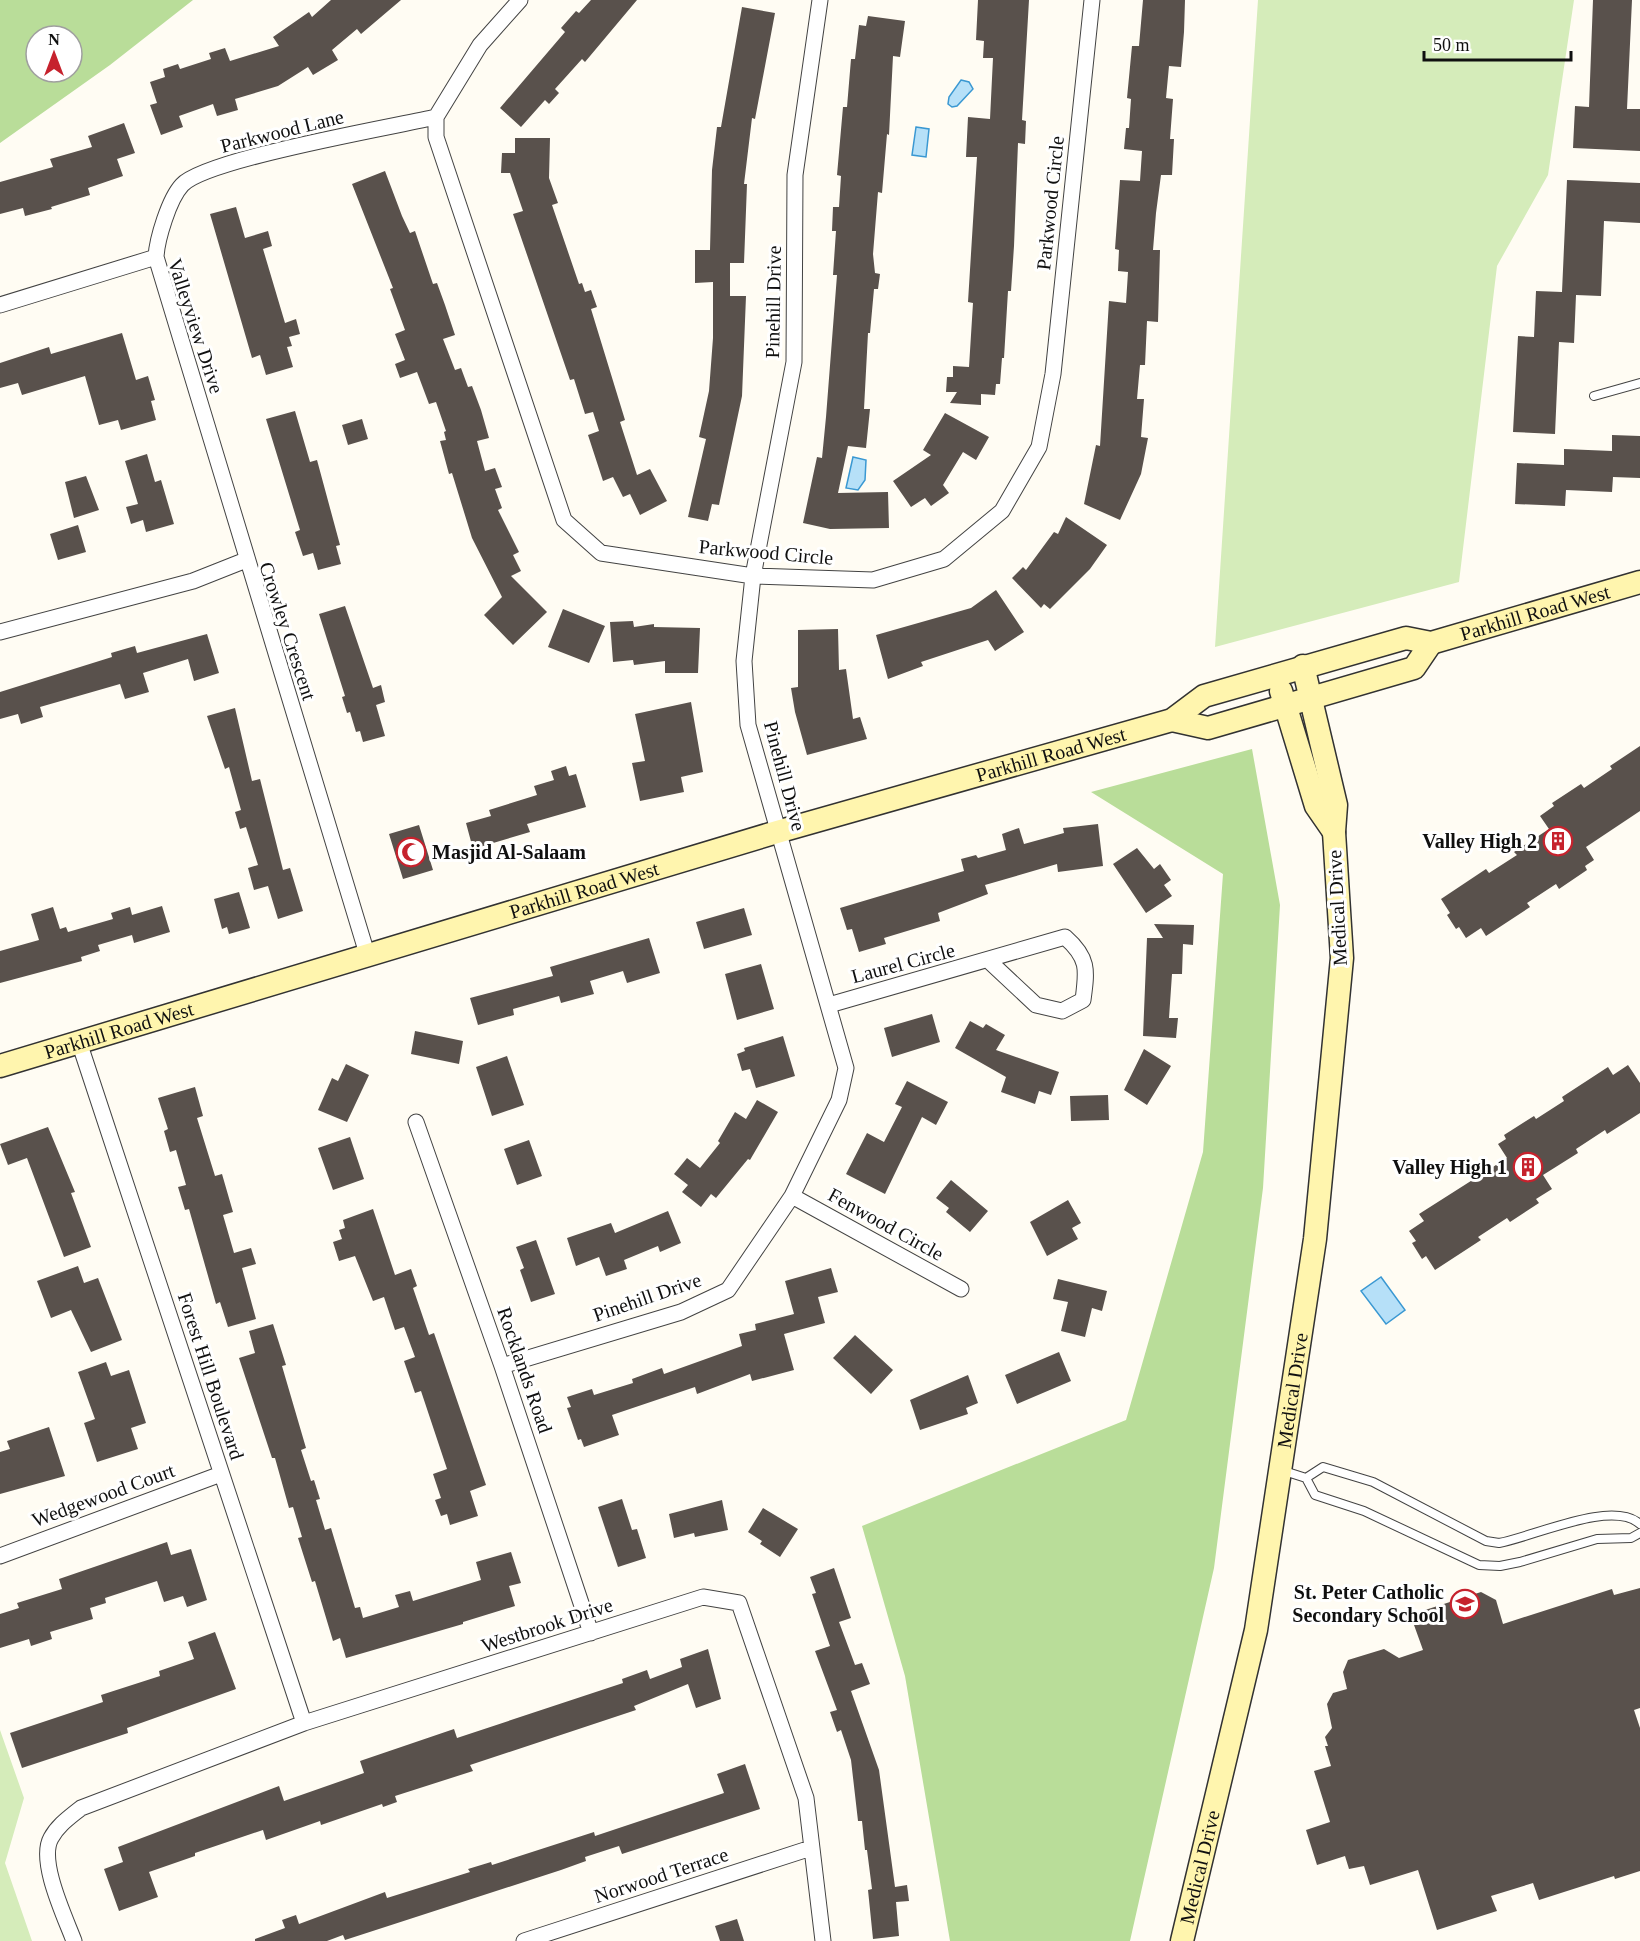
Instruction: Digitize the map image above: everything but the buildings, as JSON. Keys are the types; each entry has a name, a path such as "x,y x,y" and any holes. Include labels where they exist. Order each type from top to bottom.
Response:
{"main road":[{"name":"Parkhill Road West","path":"0,1066 777,832 1172,720 1204,696 1303,666 1406,638 1431,643 1640,582"},
{"name":"Parkhill Road West","path":"1172,720 1208,728 1414,668 1431,643"},
{"name":"Medical Drive","path":"1182,1941 1256,1630 1315,1239 1342,958 1334,832 1336,805 1303,666"},
{"name":"Medical Drive","path":"1276,675 1316,806 1334,832"}],"street":[{"path":"436,117 480,45 520,0"},
{"name":"Pinehill Drive","path":"502,1366 681,1312 728,1290 792,1196 839,1100 846,1068 748,726 744,661 753,576 794,362 795,175 819,0"},
{"name":"Parkwood Circle","path":"436,117 436,137 564,520 601,553 753,576 873,580 944,559 1002,511 1039,447 1053,374 1092,0"},
{"name":"Parkwood Lane","path":"156,257 157,237 182,185 226,163 436,117"},
{"name":"Valleyview Drive","path":"0,305 156,257 246,560"},
{"name":"Crowley Crescent","path":"0,632 193,581 246,560 368,957"},
{"name":"Laurel Circle","path":"829,1005 1065,937 1080,951 1086,977 1083,1000 1062,1011 1036,1005 988,961"},
{"name":"Forest Hill Boulevard","path":"79,1042 304,1724"},
{"name":"Rocklands Road","path":"416,1122 502,1366 591,1633"},
{"name":"Fenwood Circle","path":"792,1196 961,1289"},
{"name":"Wedgewood Court","path":"0,1556 221,1474"},
{"name":"Westbrook Drive","path":"74,1941 47,1859 50,1840 61,1824 81,1808 304,1724 703,1597 739,1603 806,1798 823,1941"},
{"name":"Norwood Terrace","path":"524,1941 562,1935 811,1848"}],"lane":[{"path":"1594,396 1640,383"},
{"path":"1306,1478 1323,1467 1373,1482 1486,1541 1499,1543 1600,1516 1621,1515 1640,1524"},
{"path":"1280,1470 1306,1478 1315,1495 1364,1511 1479,1565 1500,1566 1597,1539 1631,1538 1640,1533"}],"green space":[{"path":"0,0 193,0 84,83 84,24 24,24 24,84 83,84 0,143"},
{"path":"1258,0 1574,0 1548,175 1497,266 1459,582 1215,647"},
{"path":"1252,749 1280,905 1263,1188 1214,1568 1130,1941 950,1941 905,1676 862,1526 1126,1420 1203,1152 1223,874 1091,792"},
{"path":"0,1730 24,1798 5,1863 32,1941 0,1941"}],"water":[{"path":"961,80 969,82 973,89 957,106 952,107 948,104 949,97"},
{"path":"916,127 929,129 926,157 912,155"},
{"path":"853,457 866,460 865,480 858,490 846,488"},
{"path":"1381,1277 1405,1310 1386,1324 1361,1291"}],"place":[{"name":"Valley High 2","path":"1558,841"},
{"name":"Masjid Al-Salaam","path":"411,852"},
{"name":"Valley High 1","path":"1528,1167"},
{"name":"St. Peter Catholic Secondary School","path":"1465,1604"}]}
